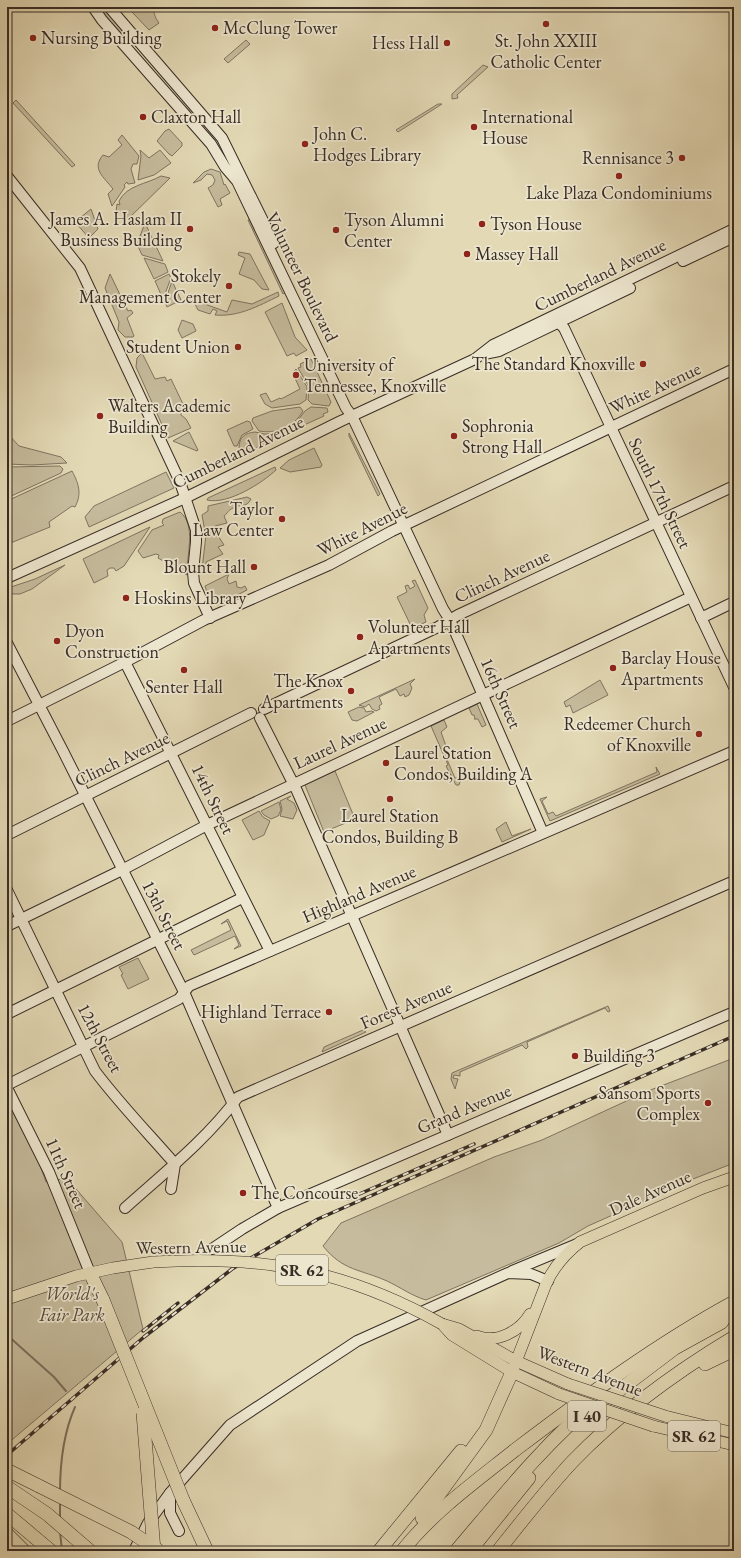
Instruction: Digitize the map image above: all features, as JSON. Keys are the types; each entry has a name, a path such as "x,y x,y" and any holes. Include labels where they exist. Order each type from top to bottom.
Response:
{"highway":[{"path":"90,1273 103,1300 183,1500 207,1551"},
{"path":"401,1551 416,1533 443,1507 540,1431 688,1328 734,1302"},
{"path":"456,1551 504,1493 566,1426 630,1373 656,1355 702,1327 734,1314"},
{"name":"I 40","path":"470,1551 530,1477 576,1426 603,1402 670,1352 734,1314"},
{"name":"I 40","path":"498,1551 536,1504 573,1462 606,1429 649,1395 702,1357 734,1337"},
{"path":"649,1395 734,1350"},
{"path":"401,1551 486,1430 514,1367"},
{"path":"132,1373 142,1406 146,1435 154,1551"},
{"path":"379,1551 493,1413"},
{"path":"7,1470 110,1521 159,1551"},
{"path":"7,1487 47,1514 90,1551"},
{"path":"7,1514 51,1551"},
{"path":"7,1534 24,1551"}],"main road":[{"name":"Dale Avenue","path":"514,1367 547,1282 565,1254 580,1242 734,1176"},
{"name":"Western Avenue","path":"7,1299 90,1273 153,1262 225,1260 302,1269 365,1288 393,1299 442,1324 459,1329 514,1367 665,1416 734,1433"},
{"path":"459,1329 486,1338 501,1336 514,1331 525,1322 540,1290 547,1282"},
{"name":"Western Avenue","path":"442,1324 452,1335 514,1367 559,1394 653,1426 734,1445"}],"street":[{"name":"Volunteer Boulevard","path":"93,7 102,20 211,144 225,167 237,181 264,229"},
{"name":"Volunteer Boulevard","path":"109,7 222,138 346,408 352,416"},
{"path":"130,52 140,44"},
{"path":"168,95 178,87"},
{"path":"7,176 80,268 180,482 196,530 193,572 194,583 210,618"},
{"name":"Cumberland Avenue","path":"7,578 185,498 483,354 499,351 556,320 734,229"},
{"name":"Cumberland Avenue","path":"556,320 734,237"},
{"name":"South 17th Street","path":"556,320 564,328 734,687"},
{"name":"White Avenue","path":"7,721 210,618 329,565 404,526 734,369"},
{"name":"16th Street","path":"352,416 484,693 543,833"},
{"name":"Clinch Avenue","path":"7,835 171,753 259,713 450,620 734,486"},
{"name":"Laurel Avenue","path":"7,926 122,870 207,825 294,783 692,596"},
{"path":"701,618 734,602"},
{"name":"13th Street","path":"7,643 40,705 184,992 278,1208"},
{"name":"14th Street","path":"125,662 242,898 270,951"},
{"path":"259,713 294,783 448,1135"},
{"name":"Highland Avenue","path":"7,1085 178,999 189,986 734,750"},
{"name":"Forest Avenue","path":"125,1208 175,1164 238,1097 734,881"},
{"name":"12th Street","path":"7,890 95,1071 110,1091 135,1117 175,1164"},
{"path":"7,1014 242,898"},
{"name":"Grand Avenue","path":"212,1249 278,1208 734,1012"},
{"name":"11th Street","path":"7,1088 49,1172 90,1273"},
{"path":"171,1189 175,1164"},
{"name":"Dale Avenue","path":"134,1551 148,1523 170,1493 230,1425 317,1367 370,1334 580,1242"},
{"path":"508,1273 531,1274 547,1282"},
{"path":"170,1493 170,1513 179,1531"}],"green space":[{"path":"98,7 104,7 133,42 133,45 130,45"},
{"path":"131,7 151,7 159,23 149,30 132,12 134,11"},
{"path":"246,40 250,44 228,63 224,59"},
{"path":"483,65 488,67 457,95 458,98 452,99 452,94"},
{"path":"16,100 75,165 72,167 13,103"},
{"path":"438,104 442,104 398,132 396,130"},
{"path":"169,129 182,143 182,146 172,156 157,141 165,131"},
{"path":"122,135 139,156 137,164 133,164 131,169 135,183 128,184 127,182 124,185 125,187 112,206 108,194 113,189 100,173 98,165 103,155 109,157 122,145 118,140"},
{"path":"140,150 149,158 160,150 171,163 154,175 138,180 141,156"},
{"path":"211,169 220,172 224,185 225,184 230,193 220,199 222,205 218,207 208,188 213,185 215,180 212,175 207,174 201,180 193,183 204,172"},
{"path":"161,176 170,178 128,219 122,212 118,214 116,212 117,204 120,205 119,201 127,191"},
{"path":"91,209 98,229 89,238 75,222"},
{"path":"251,219 286,292 283,294 248,220"},
{"path":"145,223 163,261 142,255 137,244"},
{"path":"239,252 250,254 269,290 262,289 254,280 239,274 245,258 238,255"},
{"path":"144,258 165,264 168,272 154,279"},
{"path":"110,274 128,311 131,310 133,313 127,318 134,336 133,337 125,337 118,330 119,322 105,288"},
{"path":"169,274 171,278 163,299 155,281"},
{"path":"172,281 181,300 167,307 165,302"},
{"path":"278,292 279,296 240,313 215,315 217,311 213,309 210,314 198,310 195,304 199,302 227,312 232,300 252,304"},
{"path":"282,303 295,337 307,350 296,356 294,353 287,356 265,312"},
{"path":"182,320 193,324 196,331 182,338 178,330"},
{"path":"142,353 155,379 165,377 167,381 171,379 183,404 185,403 186,407 181,409 181,415 186,419 191,428 168,438 136,367 137,358"},
{"path":"311,359 331,402 329,406 312,404 308,400 309,387 298,368 301,367 300,364"},
{"path":"296,369 307,387 306,400 300,404 272,408 265,404 260,395 266,393 271,402 280,398 281,399 300,389 293,374 295,373 294,371"},
{"path":"300,407 303,411 294,422 289,426 272,432 259,431 252,421 253,418 272,411"},
{"path":"311,407 327,408 328,412 323,414 324,416 282,435 281,432 294,425 305,411"},
{"path":"247,421 250,422 253,429 242,435 237,446 234,446 227,430"},
{"path":"189,432 198,450 197,451 173,441"},
{"path":"255,432 265,434 278,433 280,436 248,452 242,452 239,448 241,438 248,433"},
{"path":"7,433 19,446 61,457 67,463 32,465 7,464"},
{"path":"349,433 380,494 378,496 349,436"},
{"path":"314,448 322,465 321,467 290,472 280,468 289,460"},
{"path":"60,466 63,469 61,473 7,498 7,467"},
{"path":"275,467 276,470 270,475 254,487 244,492 225,499 215,501 207,500 208,498"},
{"path":"72,471 79,489 75,507 72,506 49,522 50,527 8,544 7,501"},
{"path":"166,472 174,488 89,527 85,517 94,506"},
{"path":"247,497 251,499 247,504 231,509 224,516 227,523 215,526 216,528 205,532 202,515 208,511 208,506"},
{"path":"180,512 188,525 190,542 187,575 158,558 159,555 156,554 143,558 138,551 152,530 164,525 162,523 163,519"},
{"path":"150,527 124,566 116,571 114,568 110,568 107,570 108,576 94,583 83,559"},
{"path":"215,531 224,545 218,547 223,554 206,562 206,568 202,569 206,535"},
{"path":"65,565 32,589 20,594 7,594 7,589 11,587 35,579"},
{"path":"229,574 227,579 229,584 236,581 237,587 241,588 245,586 247,590 218,605 211,600 205,586"},
{"path":"415,580 428,608 424,615 426,622 412,628 397,597 407,592 405,586 408,585 410,589 415,586 412,581"},
{"path":"415,679 410,684 412,688 409,695 405,697 404,694 400,696 396,689 379,697 382,704 379,706 380,709 376,711 372,709 369,704 365,707 359,705"},
{"path":"600,680 608,695 573,713 570,705 566,707 564,702"},
{"path":"477,704 486,725 482,727 478,719 474,719 474,715 472,715 469,708"},
{"path":"359,707 364,708 366,712 374,712 357,721 352,720 348,712"},
{"path":"444,720 447,727 441,732 446,746 442,748 455,778 461,779 459,785 456,785 446,766 448,765 431,726"},
{"path":"656,767 660,774 550,821 540,799 547,797 542,801 548,814 553,812 556,816 657,772"},
{"path":"335,771 355,819 324,832 305,785"},
{"path":"291,796 287,799 294,803 297,810 293,819 280,816 282,809 280,801"},
{"path":"279,802 281,810 278,816 271,819 264,815 261,811"},
{"path":"259,811 263,817 270,821 264,835 253,840 242,820"},
{"path":"506,822 512,836 531,829 502,842 496,829"},
{"path":"228,919 241,946 234,949 239,945 235,936 194,955 191,950 231,930 227,921 221,924"},
{"path":"138,958 149,979 128,989 119,967"},
{"path":"608,1006 610,1011 608,1012 605,1008 527,1042 528,1047 526,1049 522,1045 460,1072 460,1076 454,1075 453,1078 458,1079 455,1089 451,1079 452,1073"},
{"path":"363,1030 366,1032 322,1052 324,1047"},
{"name":"Sansom Sports Complex","path":"734,1058 734,1163 675,1186 588,1226 559,1243 426,1300 387,1281 345,1265 330,1254 323,1246 341,1223 494,1157 542,1140 648,1091"},
{"name":"World's Fair Park","path":"7,1099 37,1157 46,1182 61,1179 70,1182 122,1242 143,1329 7,1444"}],"waterway":[{"path":"7,1335 54,1377 66,1391"},
{"path":"60,1492 63,1449 75,1407"},
{"path":"60,1502 60,1518"},
{"path":"60,1532 62,1551"}],"railway":[{"path":"7,1455 144,1337 232,1269 318,1219 734,1036"},
{"path":"348,1199 474,1144"},
{"path":"143,1331 178,1303"}],"place":[{"name":"St. John XXIII Catholic Center","path":"546,24"},
{"name":"McClung Tower","path":"215,28"},
{"name":"Nursing Building","path":"33,38"},
{"name":"Hess Hall","path":"447,43"},
{"name":"Claxton Hall","path":"143,117"},
{"name":"International House","path":"474,127"},
{"name":"John C. Hodges Library","path":"305,144"},
{"name":"Rennisance 3","path":"682,158"},
{"name":"Lake Plaza Condominiums","path":"619,176"},
{"name":"Tyson House","path":"482,224"},
{"name":"James A. Haslam II Business Building","path":"190,229"},
{"name":"Tyson Alumni Center","path":"336,230"},
{"name":"Massey Hall","path":"467,254"},
{"name":"Stokely Management Center","path":"229,286"},
{"name":"Student Union","path":"238,347"},
{"name":"The Standard Knoxville","path":"643,364"},
{"name":"University of Tennessee, Knoxville","path":"296,375"},
{"name":"Walters Academic Building","path":"100,416"},
{"name":"Sophronia Strong Hall","path":"454,436"},
{"name":"Taylor Law Center","path":"282,519"},
{"name":"Blount Hall","path":"254,567"},
{"name":"Hoskins Library","path":"126,598"},
{"name":"Volunteer Hall Apartments","path":"360,637"},
{"name":"Dyon Construction","path":"57,641"},
{"name":"Barclay House Apartments","path":"613,668"},
{"name":"Senter Hall","path":"184,670"},
{"name":"The Knox Apartments","path":"351,691"},
{"name":"Redeemer Church of Knoxville","path":"699,734"},
{"name":"Laurel Station Condos, Building A","path":"386,763"},
{"name":"Laurel Station Condos, Building B","path":"390,799"},
{"name":"Highland Terrace","path":"329,1012"},
{"name":"Building 3","path":"575,1056"},
{"name":"Sansom Sports Complex","path":"708,1103"},
{"name":"The Concourse","path":"243,1193"}]}
